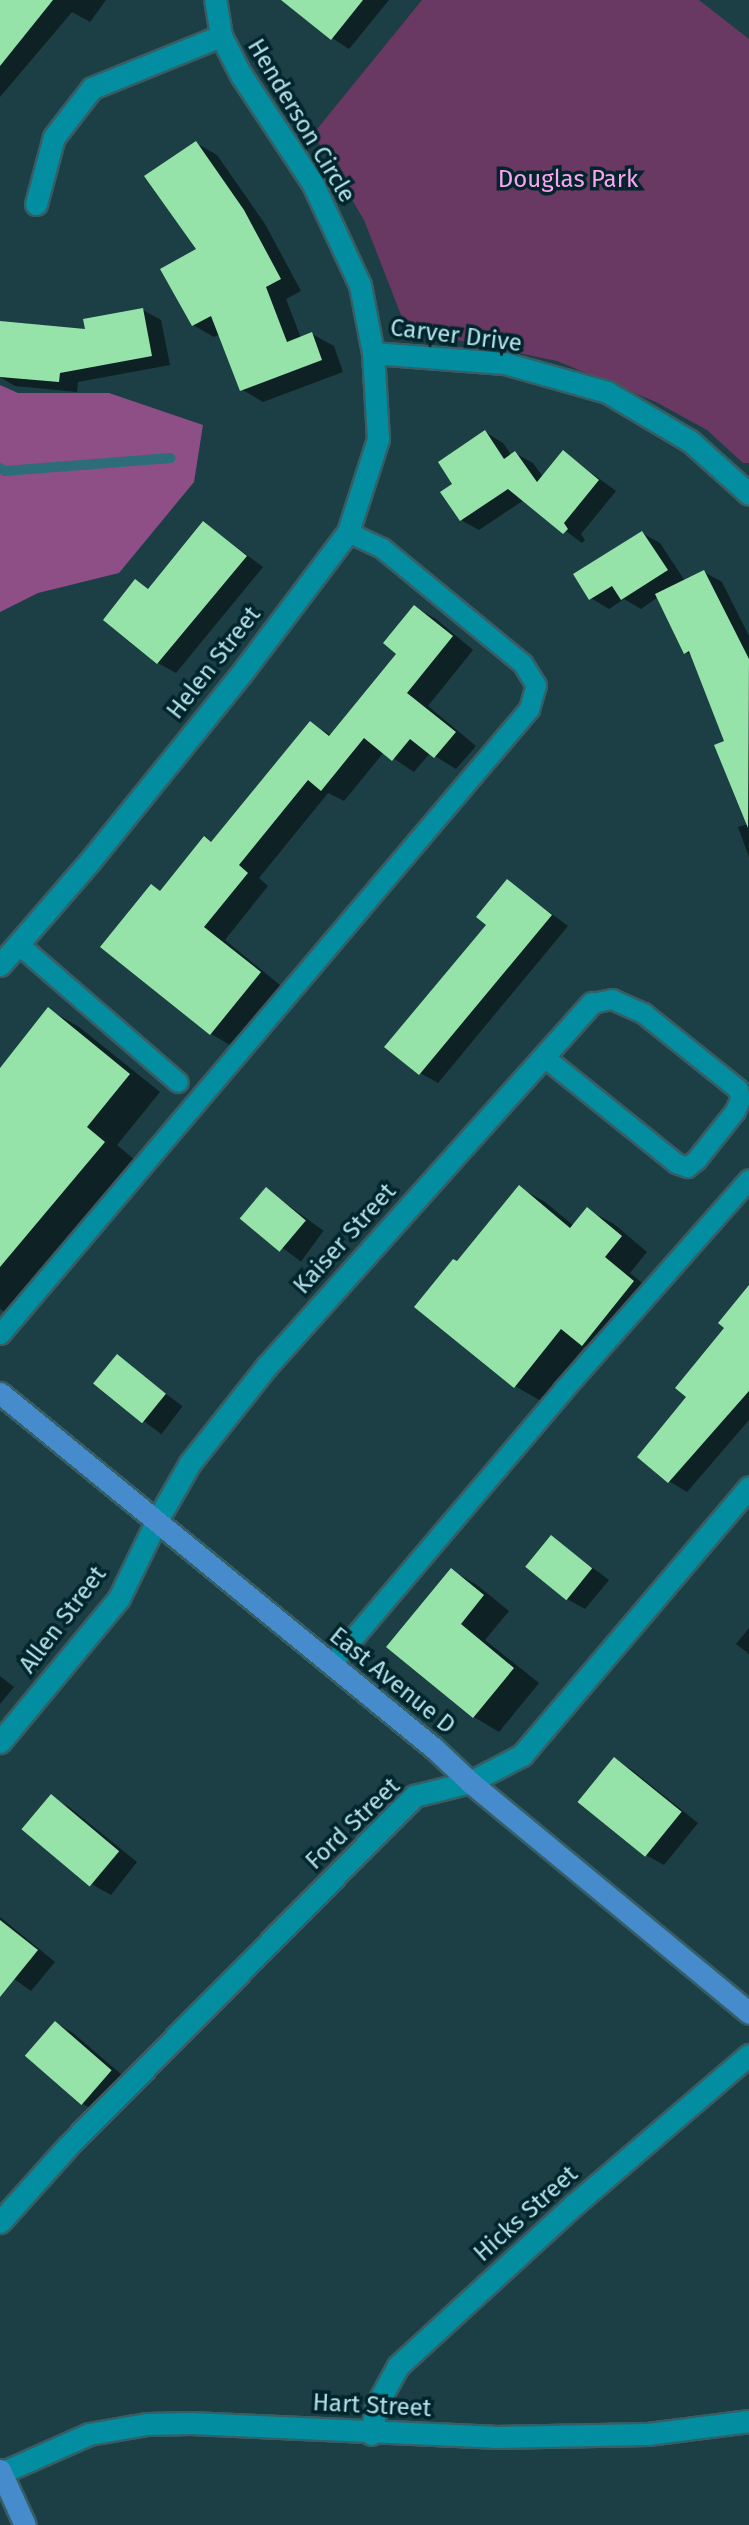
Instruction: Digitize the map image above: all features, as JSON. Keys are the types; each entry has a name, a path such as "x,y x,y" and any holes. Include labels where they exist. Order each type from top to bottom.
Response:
{"main road":[{"name":"East Avenue D","path":"0,1393 435,1749 470,1782 749,2013"},
{"path":"1,2471 25,2525"}],"street":[{"name":"Henderson Circle","path":"215,0 221,36 241,75 313,184 360,285 373,353"},
{"name":"Henderson Circle","path":"36,204 54,137 92,88 221,36"},
{"name":"Carver Drive","path":"373,353 504,363 607,392 690,441 749,494"},
{"name":"Helen Street","path":"0,965 241,674 348,532 378,439 373,353"},
{"name":"Kaiser Street","path":"156,1522 191,1463 267,1366 591,1003"},
{"name":"Ford Street","path":"0,2222 67,2147 414,1796 470,1782 522,1755 749,1487"},
{"name":"Allen Street","path":"0,1742 119,1598 156,1522"},
{"name":"Hicks Street","path":"371,2434 376,2404 398,2366 575,2204 749,2055"},
{"name":"Hart Street","path":"1,2471 89,2434 147,2424 191,2423 371,2434 494,2437 648,2434 749,2421"}],"lane":[{"path":"0,1334 529,709 536,685 522,663 382,548 348,532"},
{"path":"18,944 178,1082"},
{"path":"544,1056 676,1163 687,1167 696,1160 735,1111 740,1099 738,1089 643,1013 612,999 591,1003"},
{"path":"331,1664 563,1390 749,1179"}],"green space":[{"name":"Douglas Park","path":"422,0 699,0 749,39 749,463 743,463 707,430 656,402 557,361 414,331 401,315 364,220 313,134"}],"shaded area":[{"path":"0,385 18,393 109,393 203,425 194,482 119,573 38,593 0,612"}],"building":[{"path":"0,0 53,0 0,66"},
{"path":"281,0 363,0 331,40"},
{"path":"196,141 244,210 281,279 266,287 287,342 312,332 322,360 240,391 211,316 192,326 160,269 196,249 144,176"},
{"path":"143,308 152,356 60,373 59,382 0,377 0,321 85,329 83,319"},
{"path":"485,430 504,459 515,451 537,482 563,450 599,480 564,523 568,529 563,534 508,489 460,521 440,492 452,484 438,462"},
{"path":"203,521 247,556 157,664 103,620 135,579 148,589"},
{"path":"642,531 668,570 621,600 612,586 589,600 573,574"},
{"path":"704,570 749,659 748,828 714,745 724,741 689,651 684,654 655,594"},
{"path":"414,605 453,636 407,693 456,732 434,758 410,739 392,761 364,738 321,791 308,780 239,865 248,873 204,927 261,972 210,1035 100,947 151,884 160,891 204,836 211,842 310,721 329,736 396,654 383,643"},
{"path":"507,879 552,915 419,1075 384,1047 486,925 476,917"},
{"path":"48,1007 130,1074 87,1127 105,1142 0,1267 0,1068"},
{"path":"519,1185 570,1228 587,1207 622,1236 605,1257 634,1281 582,1346 561,1329 514,1388 414,1307 453,1259 457,1261"},
{"path":"266,1187 306,1220 279,1252 240,1218"},
{"path":"749,1285 749,1391 668,1483 637,1457 686,1397 675,1388 724,1328 718,1323"},
{"path":"117,1354 166,1394 142,1423 93,1384"},
{"path":"551,1535 592,1568 566,1600 525,1567"},
{"path":"451,1568 484,1595 461,1624 514,1668 473,1718 386,1647"},
{"path":"614,1757 682,1812 645,1857 577,1802"},
{"path":"51,1794 119,1851 90,1886 21,1829"},
{"path":"0,1920 38,1950 0,1997"},
{"path":"55,2021 112,2070 81,2105 25,2056"}],"waterway":[{"path":"0,468 5,471 170,458"}]}
